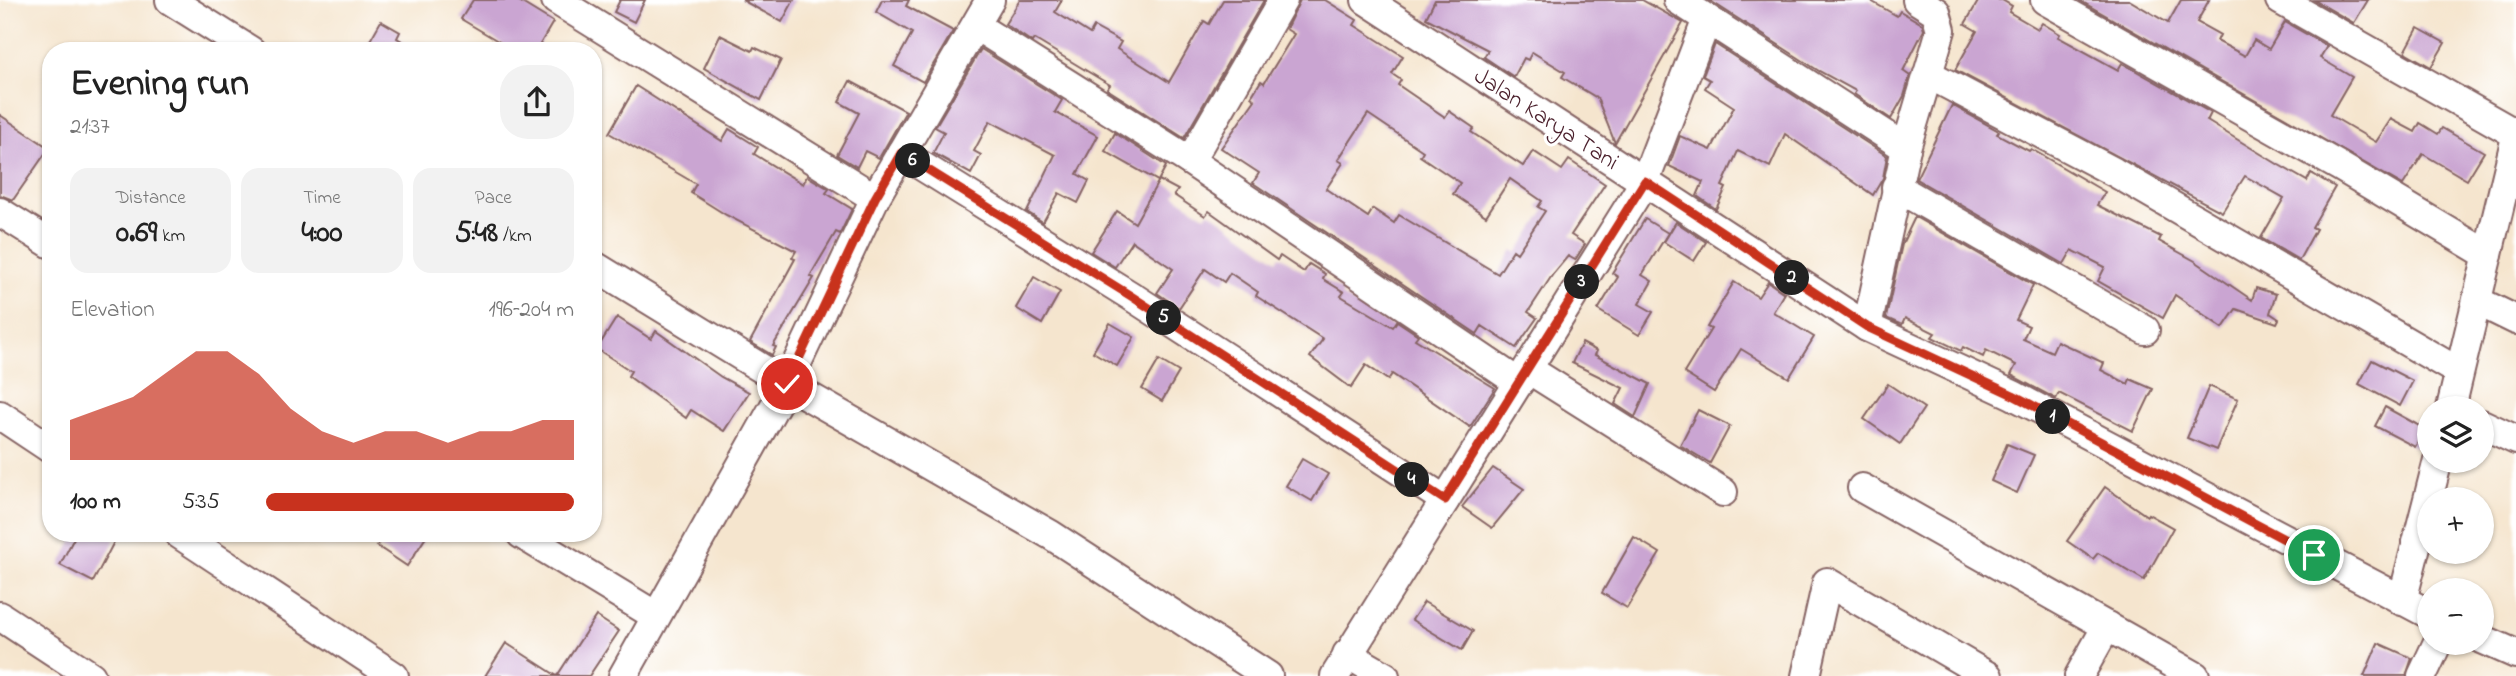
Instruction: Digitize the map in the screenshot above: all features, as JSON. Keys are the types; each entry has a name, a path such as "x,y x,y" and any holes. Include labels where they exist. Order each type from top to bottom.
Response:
{"street":[{"path":"170,0 237,42"},
{"path":"556,0 875,198"},
{"path":"623,676 787,384 875,198 990,0"},
{"path":"1190,161 1283,0"},
{"name":"Jalan Karya Tani","path":"1366,0 1867,327 2013,395 2417,608"},
{"path":"1867,327 1896,187 1941,21 1936,12 1917,0"},
{"path":"2045,0 2339,166 2488,255"},
{"path":"2280,0 2516,135 2512,173 2488,255 2454,396"},
{"path":"1385,676 1341,665 1645,181 1697,8 1906,148"},
{"path":"976,26 1524,376 1723,492"},
{"path":"1928,74 2102,166 2459,372"},
{"path":"901,153 1131,296 1445,500"},
{"path":"1896,187 2145,330"},
{"path":"0,212 42,238"},
{"path":"602,271 787,384 1051,535 1268,676"},
{"path":"2477,301 2516,320"},
{"path":"0,415 42,443"},
{"path":"2494,430 2516,440"},
{"path":"2402,601 2435,473"},
{"path":"1862,488 2195,676"},
{"path":"191,542 394,676"},
{"path":"535,542 656,616"},
{"path":"1806,676 1826,582 1989,676"},
{"path":"0,616 91,676"},
{"path":"2079,676 2107,626"},
{"path":"2494,644 2516,654"},
{"path":"2423,676 2432,655"}],"building":[{"path":"473,0 517,0 553,22 541,42 500,42 461,19"},
{"path":"620,0 645,0 634,22 614,12"},
{"path":"742,0 794,0 782,22"},
{"path":"882,0 909,0 906,6 953,31 923,82 894,66 912,33 876,12"},
{"path":"1020,0 1062,0 1055,12 1090,34 1094,27 1121,42 1117,49 1169,82 1204,21 1209,24 1223,0 1264,0 1184,138 1107,89 1110,85 1005,24"},
{"path":"1300,0 1325,0 1357,20 1354,25 1403,56 1392,74 1401,80 1398,85 1445,117 1449,111 1474,128 1471,132 1523,166 1533,151 1562,170 1569,160 1605,184 1571,235 1585,244 1575,260 1568,256 1553,274 1528,312 1537,318 1516,348 1482,326 1477,334 1253,183 1259,173 1221,148 1255,100 1251,97 1261,81 1264,83 1294,34 1286,29","holes":["1368,114 1423,151 1420,156 1460,183 1453,194 1486,216 1510,179 1542,201 1538,207 1545,211 1517,253 1513,250 1498,274 1399,215 1394,223 1373,209 1368,217 1326,189 1343,163 1338,160"]},
{"path":"1435,0 1642,0 1683,23 1615,143 1597,98 1562,77 1565,72 1532,52 1528,60 1524,58 1514,77 1484,57 1488,50 1426,18"},
{"path":"1709,0 1869,0 1897,16 1900,11 1922,24 1924,30 1903,71 1910,76 1904,96 1891,119 1854,94 1856,91 1819,71"},
{"path":"1979,0 2002,0 2012,6 2009,12 2038,29 2042,23 2060,34 2058,37 2118,70 2122,63 2211,113 2207,121 2279,165 2307,181 2311,173 2335,187 2312,227 2316,229 2299,260 2261,238 2284,198 2245,176 2222,212 1955,70 1977,31 1965,24"},
{"path":"2079,0 2129,0 2168,23 2181,0 2209,0 2197,22 2220,35 2217,41 2245,56 2254,40 2269,49 2285,22 2327,46 2320,58 2352,77 2330,115 2376,142 2391,119 2415,132 2420,123 2438,134 2442,128 2484,152 2467,180 2423,154 2403,185"},
{"path":"2314,0 2368,0 2354,23"},
{"path":"381,21 400,32 397,38 404,42 369,42"},
{"path":"2418,28 2445,43 2431,67 2405,52"},
{"path":"720,35 752,51 754,47 781,60 761,100 704,68"},
{"path":"1715,44 1887,156 1883,178 1873,195 1785,134 1770,167 1738,151 1722,186 1726,188 1716,209 1697,196 1703,182 1669,166 1680,136 1711,150 1734,107 1705,88 1710,80 1703,76"},
{"path":"981,49 1062,100 1055,112 1098,136 1077,174 1089,181 1078,203 1059,193 1043,222 1027,212 1055,155 990,121 974,151 981,155 971,174 933,153 944,132 935,127"},
{"path":"850,81 906,111 879,158 865,151 857,167 837,155 859,113 839,102"},
{"path":"636,86 722,141 729,129 758,147 754,154 803,184 807,176 829,189 826,193 852,209 840,234 836,232 810,276 814,278 773,346 776,347 772,355 750,342 795,259 792,258 796,251 726,215 691,193 696,184 609,133"},
{"path":"1952,105 1999,131 1997,134 2029,151 2031,149 2105,192 2097,205 2161,237 2159,241 2195,261 2252,300 2256,288 2276,294 2270,313 2279,319 2277,323 2236,309 2223,328 2175,295 2163,318 2098,281 2105,267 2072,250 2064,264 1916,179"},
{"path":"0,115 42,143 42,158 13,200 0,195"},
{"path":"1115,133 1166,166 1158,181 1105,151"},
{"path":"1159,180 1178,190 1174,195 1205,216 1209,211 1277,260 1280,256 1304,272 1309,264 1325,274 1323,279 1344,292 1341,296 1393,327 1397,321 1418,335 1415,339 1495,388 1470,427 1392,374 1388,380 1366,365 1351,388 1310,357 1323,339 1256,296 1258,292 1230,273 1224,282 1205,269 1179,308 1157,293 1173,269 1132,241 1115,267 1091,252 1117,211 1135,223"},
{"path":"1915,217 2033,285 2016,320 2029,326 2023,339 2052,352 2057,341 2104,363 2101,370 2128,384 2130,379 2153,389 2133,431 2059,393 2056,399 2011,375 2016,365 1986,350 1983,357 1963,347 1961,351 1932,337 1935,333 1905,318 1902,325 1886,318 1902,244"},
{"path":"1645,219 1668,233 1642,275 1652,281 1639,304 1653,312 1639,335 1598,310 1618,277 1612,273"},
{"path":"1676,222 1706,242 1694,261 1664,242"},
{"path":"1034,277 1060,292 1042,324 1016,308"},
{"path":"1734,282 1758,297 1768,282 1784,293 1773,312 1814,337 1789,378 1741,349 1714,392 1684,373 1711,329 1707,327"},
{"path":"617,317 651,339 656,331 721,377 749,392 724,431 691,410 686,418 628,376 631,371 602,352 602,341"},
{"path":"1110,323 1134,337 1117,366 1093,352"},
{"path":"1582,343 1597,351 1595,355 1650,384 1635,417 1615,404 1623,388 1572,363"},
{"path":"1159,360 1179,372 1162,401 1142,389"},
{"path":"2372,360 2413,381 2400,406 2359,384"},
{"path":"1888,384 1924,408 1900,444 1864,419"},
{"path":"2209,386 2238,399 2216,450 2187,438"},
{"path":"2385,407 2417,425 2417,443 2415,447 2375,426"},
{"path":"1698,410 1730,426 1710,463 1680,445"},
{"path":"2007,444 2034,455 2017,493 1991,481"},
{"path":"1302,459 1328,474 1312,501 1286,486"},
{"path":"1493,468 1524,489 1492,528 1462,507"},
{"path":"2105,487 2147,516 2148,514 2173,528 2144,580 2098,553 2093,559 2067,541"},
{"path":"1634,537 1660,553 1627,608 1602,593"},
{"path":"72,542 114,542 93,582 60,565"},
{"path":"380,542 423,542 407,566 377,546"},
{"path":"1424,602 1473,631 1462,650 1412,620"},
{"path":"596,616 619,631 589,676 557,676"},
{"path":"506,643 557,676 485,676"},
{"path":"2378,643 2412,658 2406,676 2364,676"}],"route":[{"path":"787,384 875,198 901,153 1131,296 1445,500 1645,181 1867,327 2013,395 2314,555"}]}
